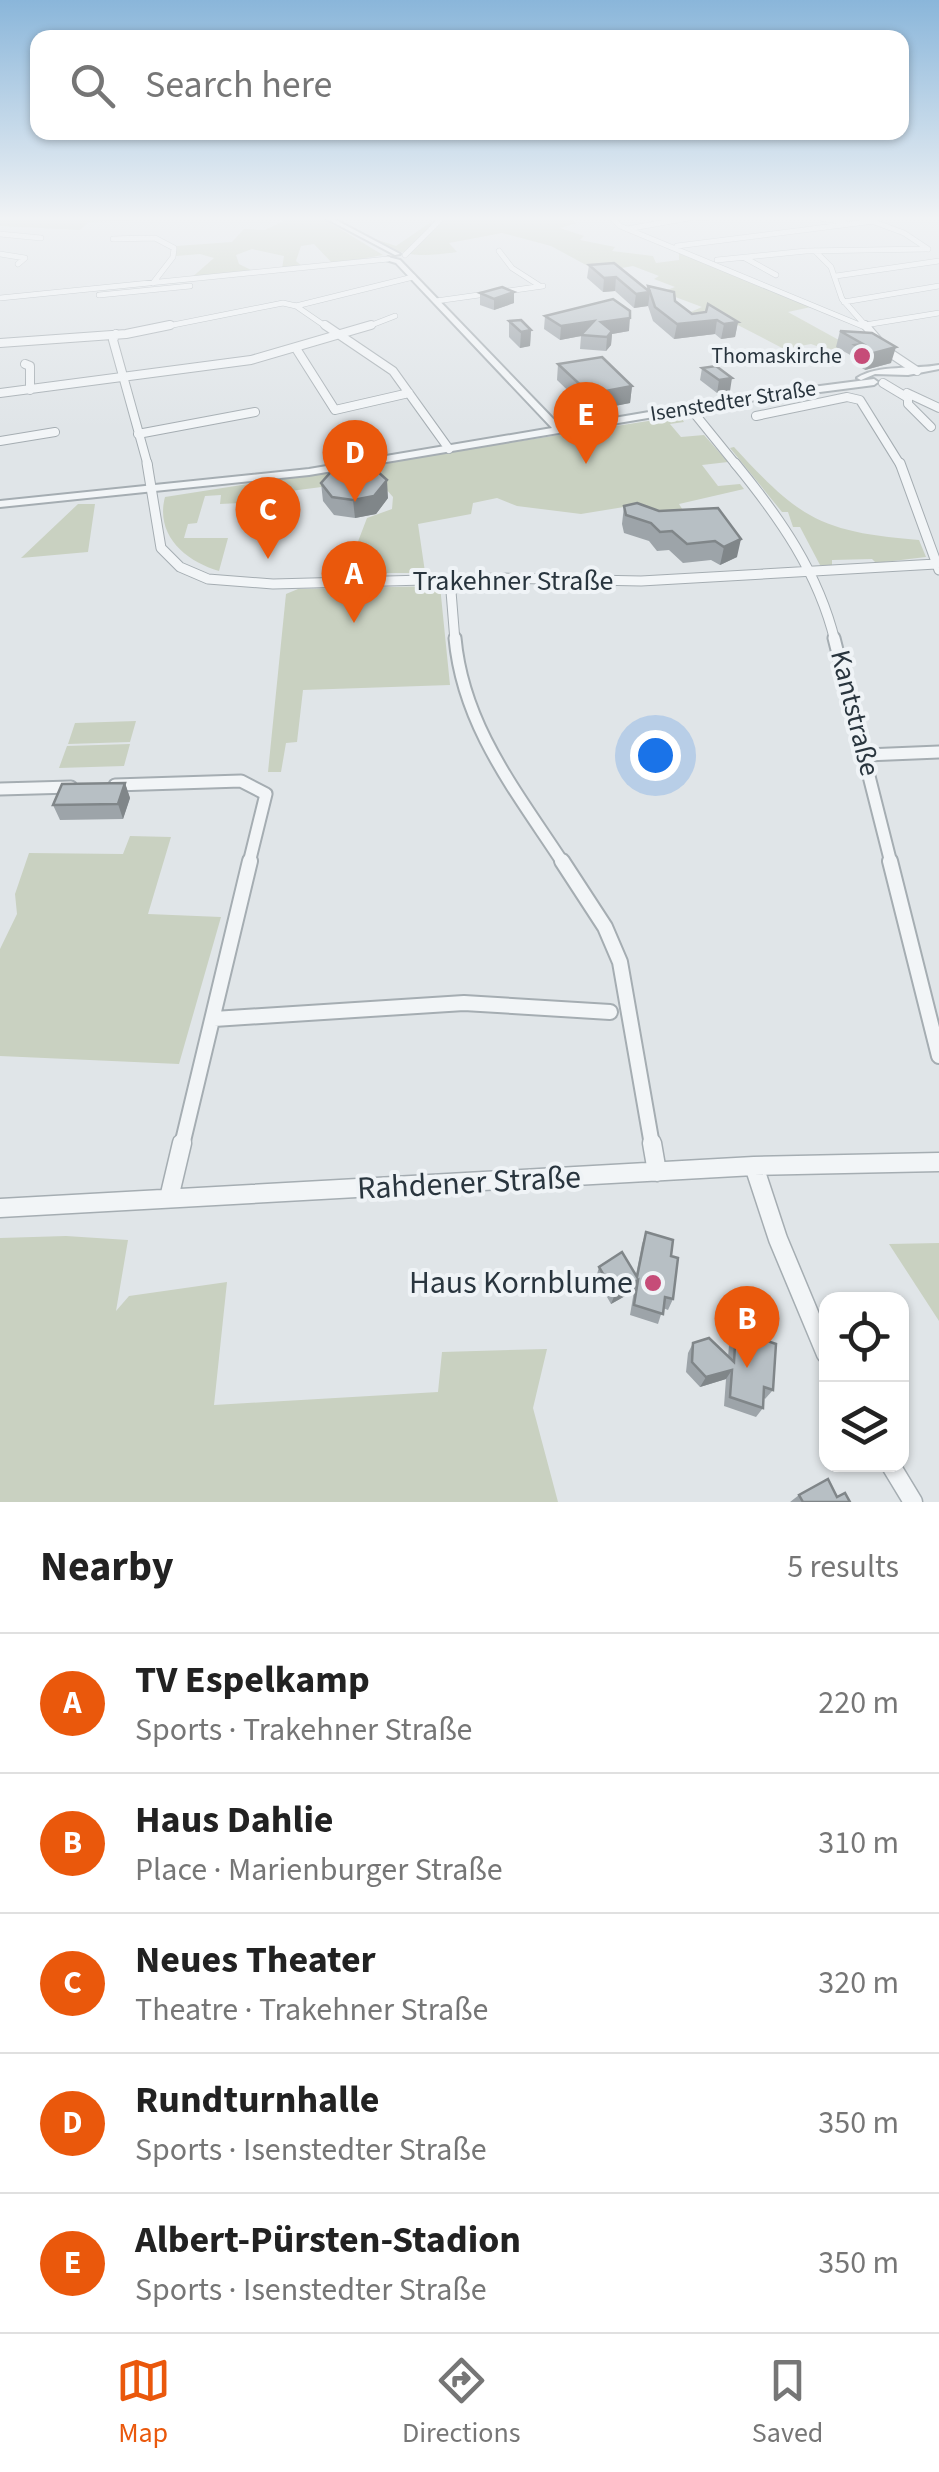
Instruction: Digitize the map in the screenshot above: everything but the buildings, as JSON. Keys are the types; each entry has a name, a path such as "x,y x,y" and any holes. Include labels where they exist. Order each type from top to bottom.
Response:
{"street":[{"path":"110,291 126,288"},
{"path":"0,298 136,288"},
{"path":"296,306 370,288"},
{"path":"423,288 560,430"},
{"path":"436,301 527,288"},
{"path":"778,288 864,325 939,313"},
{"path":"840,288 844,302 887,352 917,371"},
{"path":"844,302 927,288"},
{"path":"0,344 116,334 283,303 296,306 348,337 393,371 449,448"},
{"path":"0,393 124,379 296,350 348,337 395,316"},
{"name":"Trakehner Straße","path":"116,334 112,340 154,490 161,548 180,567 208,579 276,584 450,579 640,582 812,568 938,567"},
{"path":"296,350 335,410 409,393"},
{"path":"25,364 30,366 30,390"},
{"name":"Isenstedter Straße","path":"0,506 316,471 939,367"},
{"path":"882,379 920,405 939,409"},
{"path":"756,416 847,397 860,400 898,457 938,567"},
{"path":"920,405 939,439"},
{"name":"Kantstraße","path":"690,408 782,519 812,568 830,612 939,1056"},
{"path":"138,434 255,412"},
{"path":"0,441 55,432"},
{"path":"450,579 459,680 480,736 605,927 620,962 657,1172"},
{"path":"866,755 939,752"},
{"path":"0,789 242,781 266,794 170,1198"},
{"path":"214,1019 464,1003 610,1012"},
{"name":"Rahdener Straße","path":"0,1208 754,1166 939,1162"},
{"path":"754,1166 778,1239 819,1337"},
{"path":"895,1472 913,1502"}],"green space":[{"path":"672,288 766,288 811,307 788,312 837,339 858,344 828,350 811,344 784,349 732,322 690,316 686,314 702,307 662,292"},
{"path":"680,416 684,422 670,424 681,437 704,435 728,462 702,465 718,486 740,484 744,489 679,504 686,515 630,506 581,514 517,506 497,498 473,503 471,514 418,524 425,572 346,573 367,518 392,509 393,497 386,489 337,485 283,492 280,501 220,504 221,495 205,496 197,523 188,524 184,538 228,538 219,571 184,553 164,523 165,497"},
{"path":"734,447 777,491 814,518 858,532 919,540 926,557 876,563 872,559 832,560 832,565 820,565 800,527 793,527 788,512 782,512 730,448"},
{"path":"78,504 95,504 88,552 21,558"},
{"path":"440,586 450,685 303,690 297,742 286,743 281,772 268,772 286,594 298,589"},
{"path":"136,721 130,742 68,744 75,723"},
{"path":"130,744 124,766 59,768 67,746"},
{"path":"130,836 171,837 148,914 221,917 179,1064 0,1056 0,949 17,914 15,894 29,853 123,854"},
{"path":"66,1236 128,1240 116,1311 129,1296 227,1282 214,1405 438,1392 442,1352 547,1349 533,1408 558,1502 0,1502 0,1238"},
{"path":"939,1243 939,1321 889,1244"}],"place":[{"name":"Thomaskirche","path":"862,356"},
{"name":"Albert-Pürsten-Stadion","path":"586,464"},
{"name":"Rundturnhalle","path":"355,502"},
{"name":"Neues Theater","path":"268,559"},
{"name":"TV Espelkamp","path":"354,623"},
{"name":"Haus Kornblume","path":"653,1283"},
{"name":"Haus Dahlie","path":"747,1368"}]}
